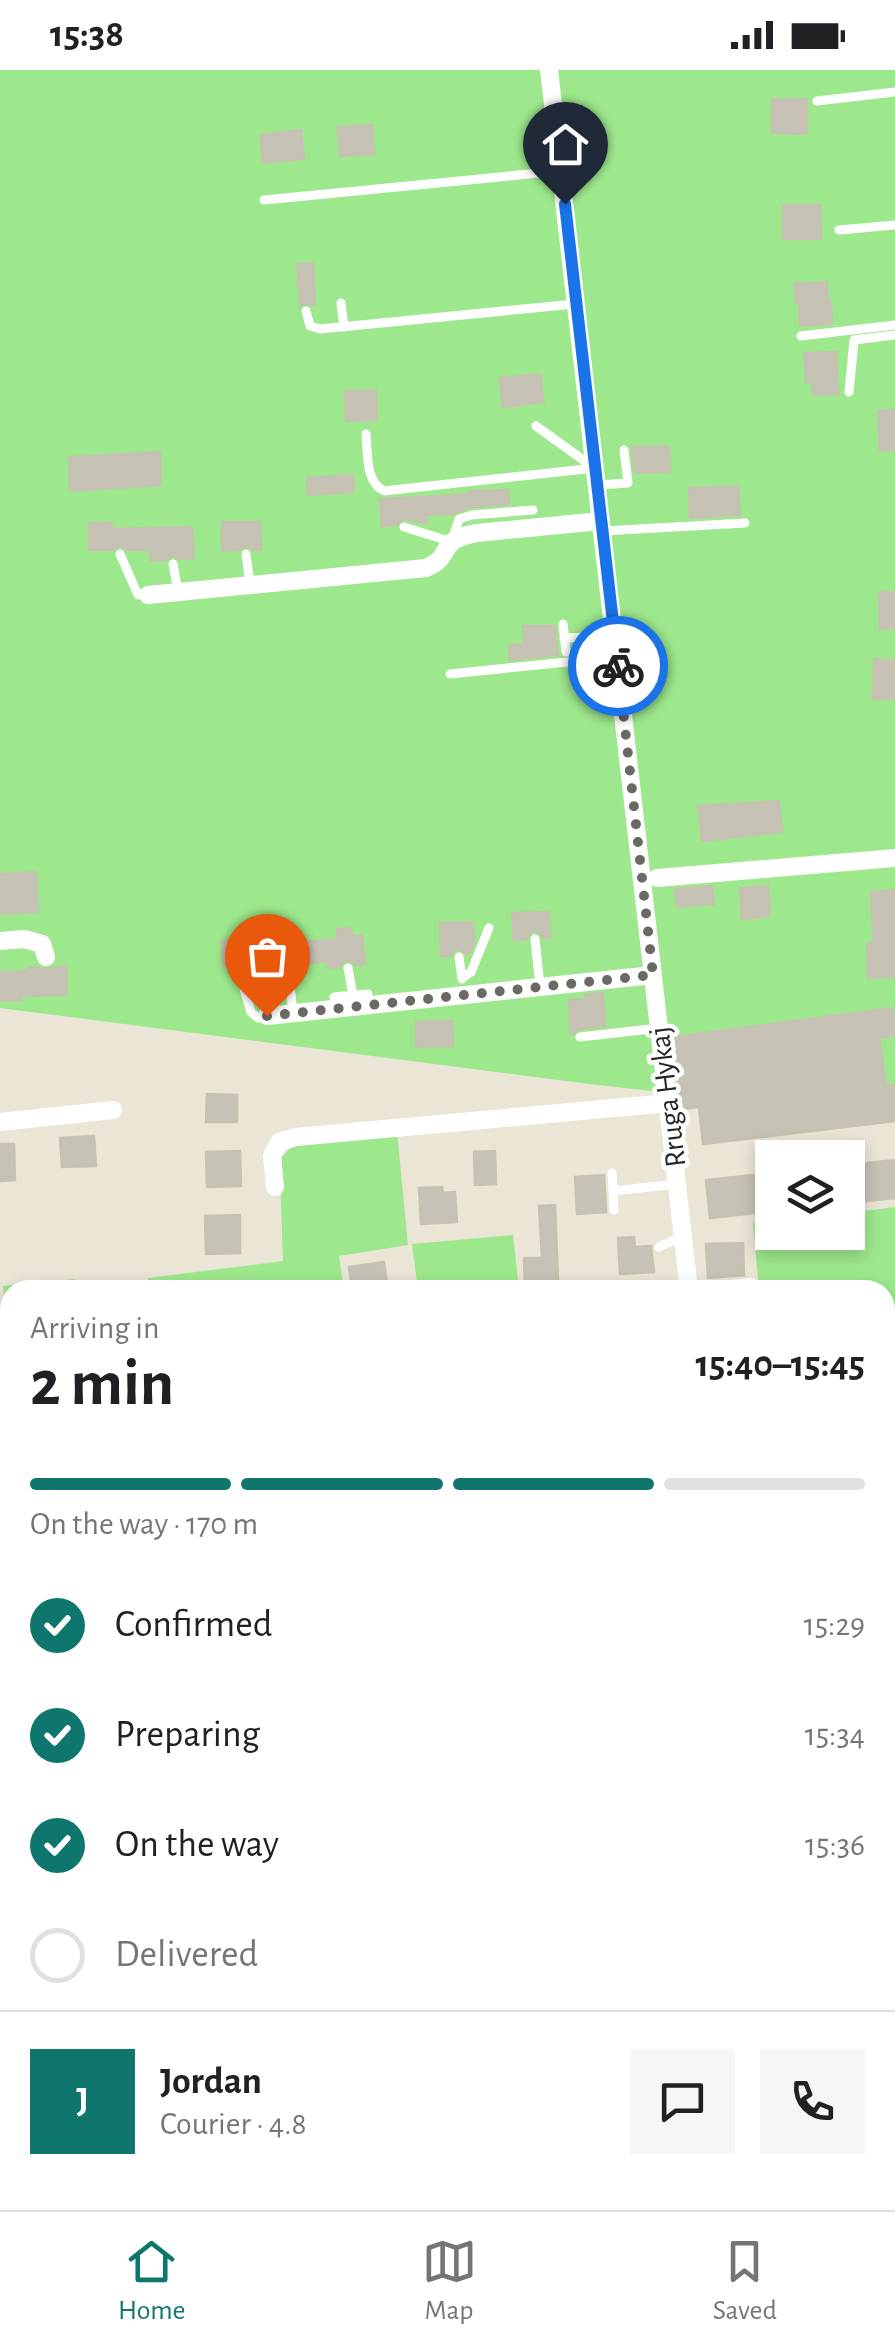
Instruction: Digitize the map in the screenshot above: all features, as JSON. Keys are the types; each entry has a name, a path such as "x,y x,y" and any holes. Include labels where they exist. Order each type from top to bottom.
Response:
{"street":[{"name":"Rruga Hykaj","path":"549,70 688,1280"},
{"path":"148,594 426,568 441,561 457,539 477,532 602,526"},
{"path":"657,878 895,858"},
{"path":"0,941 24,939 42,944 46,957"},
{"path":"267,1016 463,986 540,987 653,975"},
{"path":"275,1187 272,1156 279,1142 296,1137 668,1103"},
{"path":"0,1122 114,1110"}],"lane":[{"path":"817,101 895,92"},
{"path":"264,200 561,171"},
{"path":"839,230 895,225"},
{"path":"341,303 344,327"},
{"path":"306,311 310,326 320,330 576,303"},
{"path":"801,336 895,325"},
{"path":"849,392 854,340 895,335"},
{"path":"536,426 596,476"},
{"path":"366,434 370,476 376,487 384,491 596,476 628,483 624,450"},
{"path":"404,527 457,539 460,519 533,510"},
{"path":"602,526 744,524"},
{"path":"120,554 138,594 148,594"},
{"path":"246,554 250,585"},
{"path":"173,564 178,592"},
{"path":"563,624 566,652"},
{"path":"564,638 614,636"},
{"path":"450,674 617,657"},
{"path":"463,986 489,928"},
{"path":"535,939 540,987"},
{"path":"459,957 463,986"},
{"path":"288,967 294,1013"},
{"path":"334,997 359,999 348,968"},
{"path":"239,972 251,1012 258,1018 267,1016"},
{"path":"580,1037 659,1028"},
{"path":"612,1173 614,1210"},
{"path":"613,1192 677,1184"},
{"path":"660,1247 684,1239"}],"green space":[{"path":"0,70 895,70 895,1118 589,1084 0,1008"},
{"path":"397,1132 408,1245 339,1256 343,1280 148,1280 283,1261 280,1173 282,1157 293,1145"},
{"path":"895,1207 895,1280 758,1280 755,1250 865,1250 865,1211"},
{"path":"513,1235 518,1280 417,1280 412,1244"}],"building":[{"path":"772,99 807,99 807,134 772,133"},
{"path":"372,125 374,154 340,156 338,127"},
{"path":"301,130 304,159 263,163 260,135"},
{"path":"783,205 820,205 821,239 783,239"},
{"path":"313,263 315,305 300,306 297,264"},
{"path":"827,282 832,324 800,326 794,284"},
{"path":"836,352 838,394 813,395 812,382 806,382 804,353"},
{"path":"540,374 544,402 503,407 500,378"},
{"path":"376,390 377,420 346,421 345,391"},
{"path":"895,410 895,450 880,451 878,411"},
{"path":"669,446 670,472 635,473 632,447"},
{"path":"160,452 161,485 70,491 69,457"},
{"path":"353,475 354,492 308,495 307,478"},
{"path":"738,486 740,515 690,518 689,488"},
{"path":"508,490 509,504 426,515 427,523 403,519 396,525 382,526 380,499"},
{"path":"222,522 260,522 261,550 246,546 222,551"},
{"path":"89,523 112,523 112,529 192,527 194,559 173,556 150,561 150,550 127,550 120,546 113,550 89,550"},
{"path":"879,592 895,592 895,628 880,629"},
{"path":"523,626 555,626 558,655 510,660 509,645 524,644"},
{"path":"874,659 895,660 895,699 873,699"},
{"path":"779,801 782,832 702,841 698,806"},
{"path":"36,872 38,912 0,914 0,874"},
{"path":"712,886 714,904 677,907 675,889"},
{"path":"768,886 770,916 742,919 740,888"},
{"path":"895,890 895,977 868,978 867,943 874,943 871,892"},
{"path":"549,912 550,938 535,931 527,939 514,940 512,913"},
{"path":"473,922 474,944 469,955 459,949 451,956 441,956 440,923"},
{"path":"351,928 352,936 362,935 365,964 356,965 348,960 340,967 328,968 327,961 296,965 288,959 271,969 240,964 223,967 222,941 303,936 303,942 338,939 337,929"},
{"path":"66,966 67,995 21,996 21,1000 0,1001 0,972"},
{"path":"603,993 605,1026 579,1029 571,1035 569,1000"},
{"path":"893,1008 895,1036 879,1038 886,1086 895,1084 895,1121 703,1144 699,1107 682,1109 672,1037"},
{"path":"452,1021 453,1046 416,1047 416,1022"},
{"path":"207,1094 237,1095 237,1122 206,1122"},
{"path":"94,1136 96,1166 62,1167 60,1138"},
{"path":"0,1144 14,1144 15,1180 0,1181"},
{"path":"240,1151 241,1186 207,1187 206,1152"},
{"path":"495,1151 496,1184 475,1185 474,1152"},
{"path":"895,1160 895,1198 865,1201 865,1163"},
{"path":"604,1175 606,1212 577,1214 575,1177"},
{"path":"755,1175 755,1213 710,1218 706,1180"},
{"path":"442,1187 443,1193 455,1192 457,1222 421,1224 419,1188"},
{"path":"555,1205 558,1280 525,1280 524,1258 542,1258 539,1206"},
{"path":"240,1215 240,1253 206,1254 205,1216"},
{"path":"634,1237 635,1247 651,1246 654,1272 620,1274 618,1238"},
{"path":"743,1243 744,1275 708,1278 706,1244"},
{"path":"384,1262 387,1280 351,1280 349,1267"}],"way so far":[{"path":"267,1016 653,975 618,666"}],"route":[{"path":"565,204 618,666"}]}
